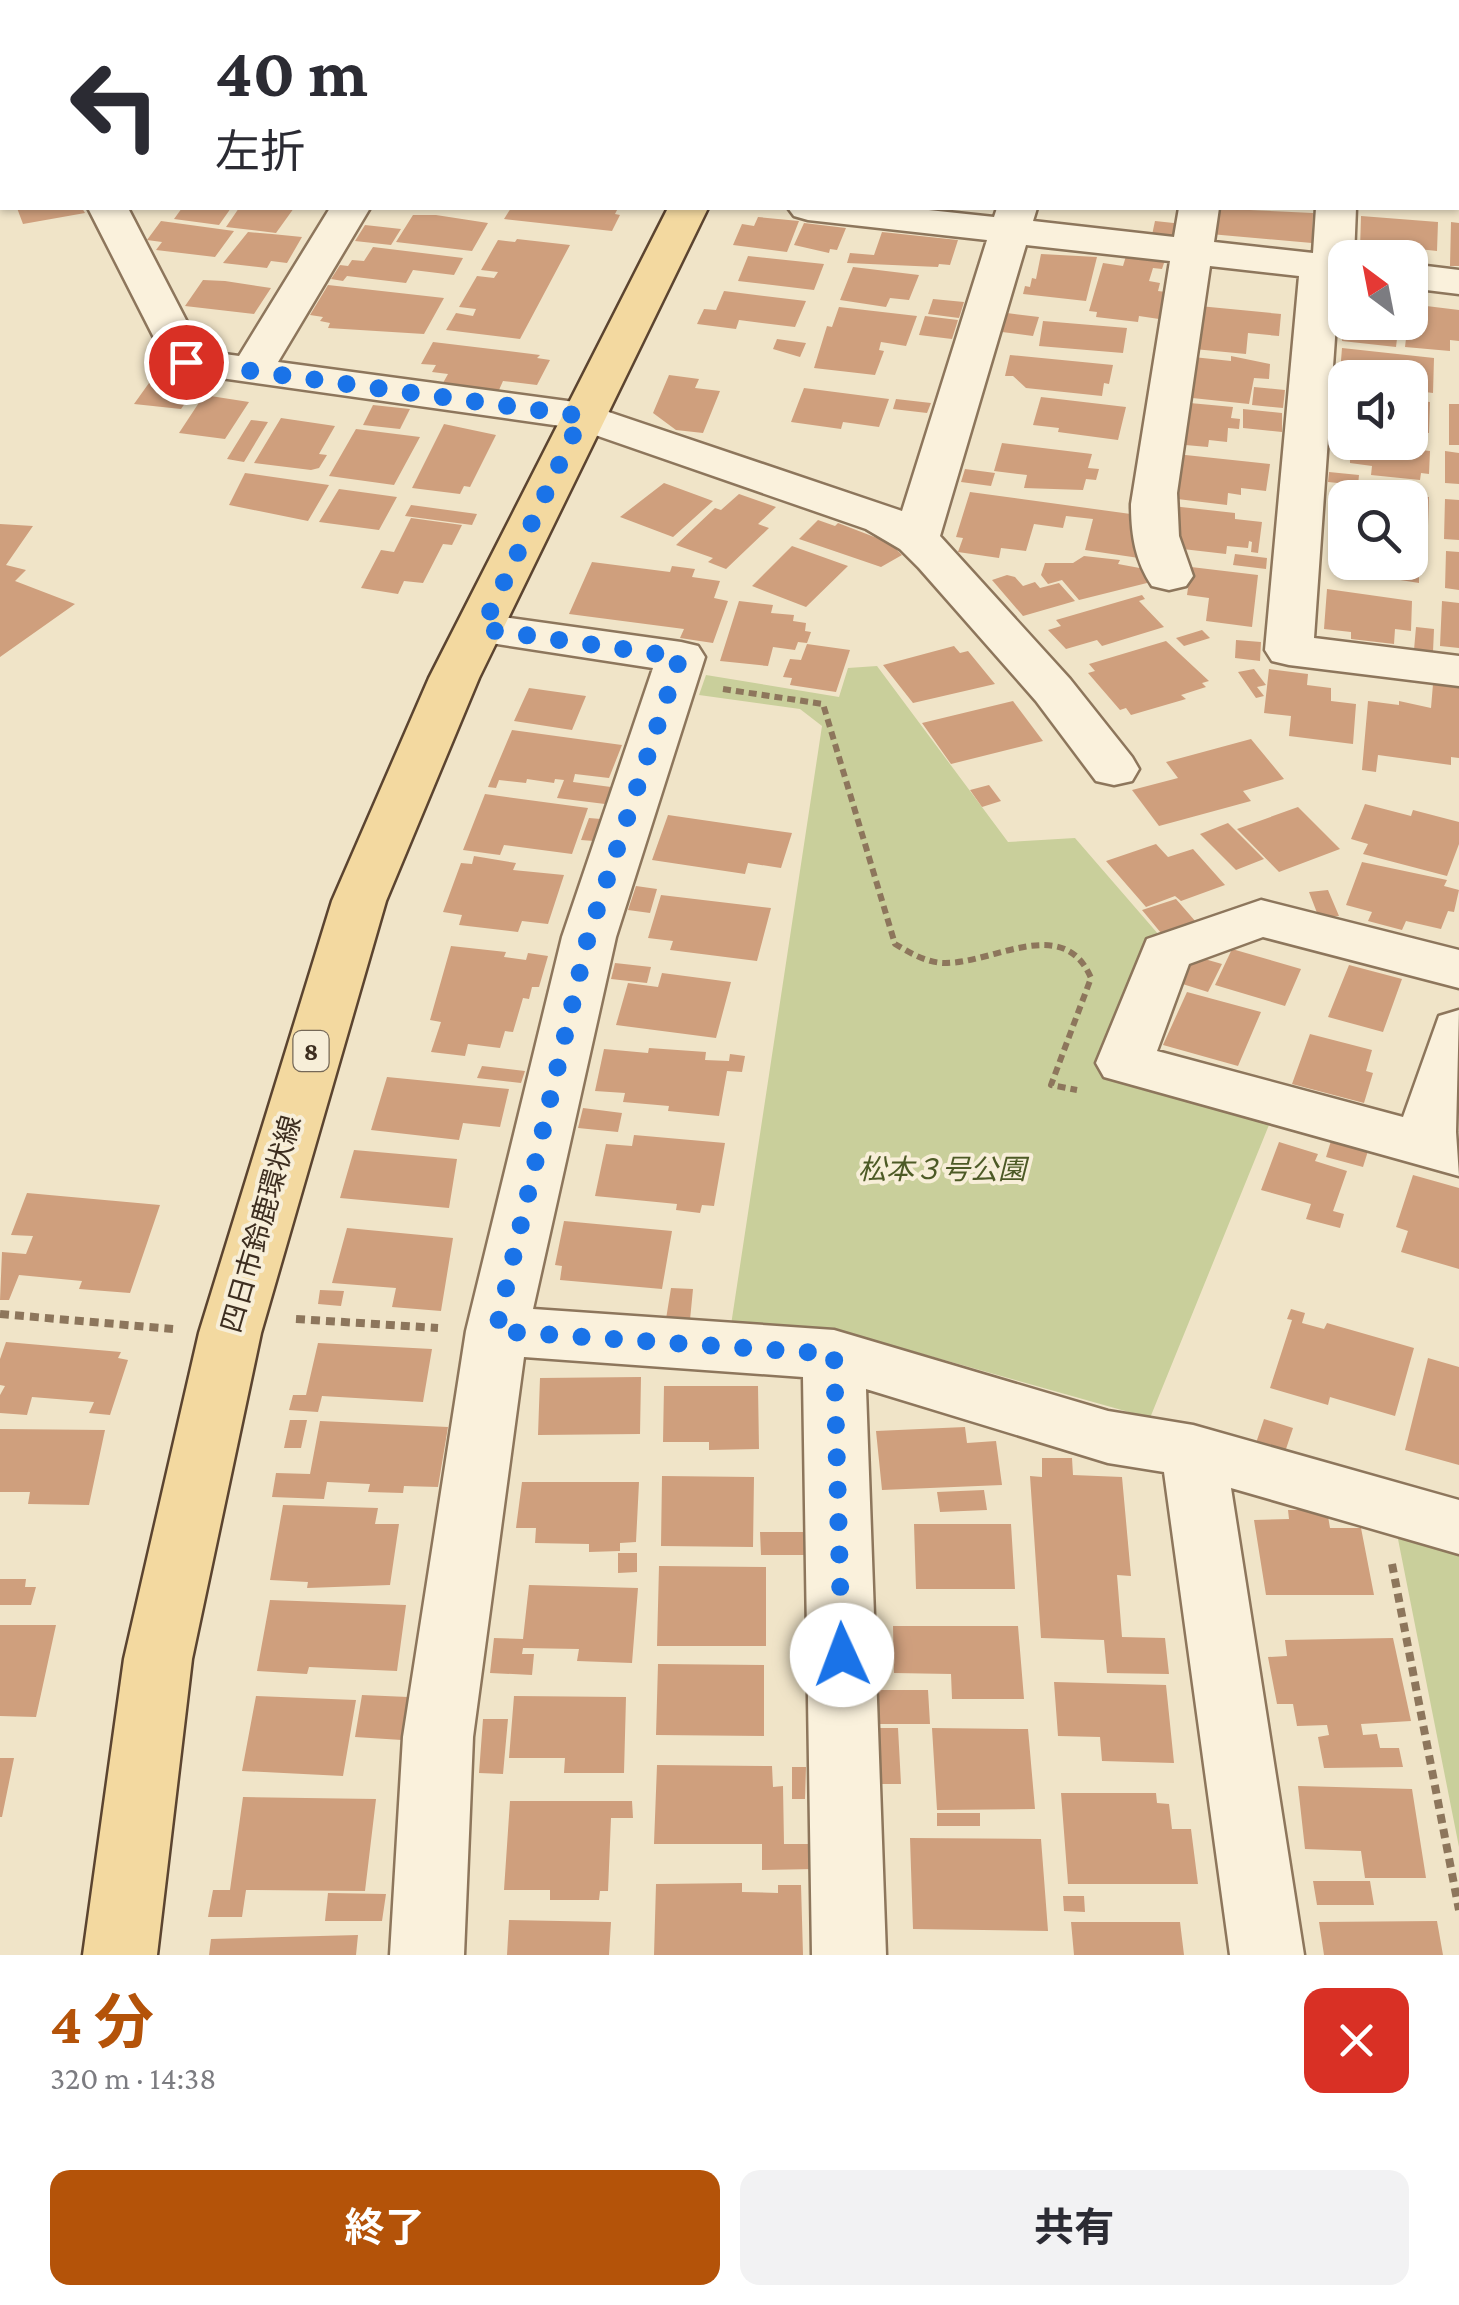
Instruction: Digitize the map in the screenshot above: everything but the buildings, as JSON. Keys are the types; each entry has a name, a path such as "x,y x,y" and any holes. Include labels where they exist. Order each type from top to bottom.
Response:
{"main road":[{"name":"四日市鈴鹿環状線","path":"120,1955 158,1659 232,1324 358,900 454,678 482,629 582,416 687,210"}],"street":[{"path":"109,210 186,362 582,416 882,519 916,539 1053,690 1114,769"},
{"path":"252,371 349,210"},
{"path":"845,210 1013,219 1192,251 1328,267"},
{"path":"1169,576 1159,556 1153,529 1154,493 1200,210"},
{"path":"1334,240 1336,210"},
{"path":"916,539 1013,219"},
{"path":"1428,278 1459,282"},
{"path":"1328,311 1289,650 1459,671"},
{"path":"427,1955 438,1736 496,1331 588,937 680,657 482,629"},
{"path":"1459,969 1260,918 1166,952 1124,1063 1441,1149 1459,1030"},
{"path":"496,1331 834,1354 1108,1436 1193,1450 1459,1527"},
{"path":"834,1354 849,1955"},
{"path":"1193,1450 1267,1955"}],"path":[{"path":"673,681 823,704 895,944 942,964 977,960 1034,943 1058,947 1089,966 1091,978"},
{"path":"0,1314 496,1331"},
{"path":"1380,1504 1459,1910"}],"green space":[{"name":"松本３号公園","path":"877,666 1008,842 1075,838 1159,935 1146,944 1097,1068 1271,1120 1150,1418 841,1331 731,1325 822,726 800,709 699,695 706,675 839,697 848,668"},
{"path":"1396,1529 1459,1547 1459,1847"}],"route":[{"path":"186,362 582,416 482,629 680,657 588,937 496,1331 834,1354 842,1655"}]}
